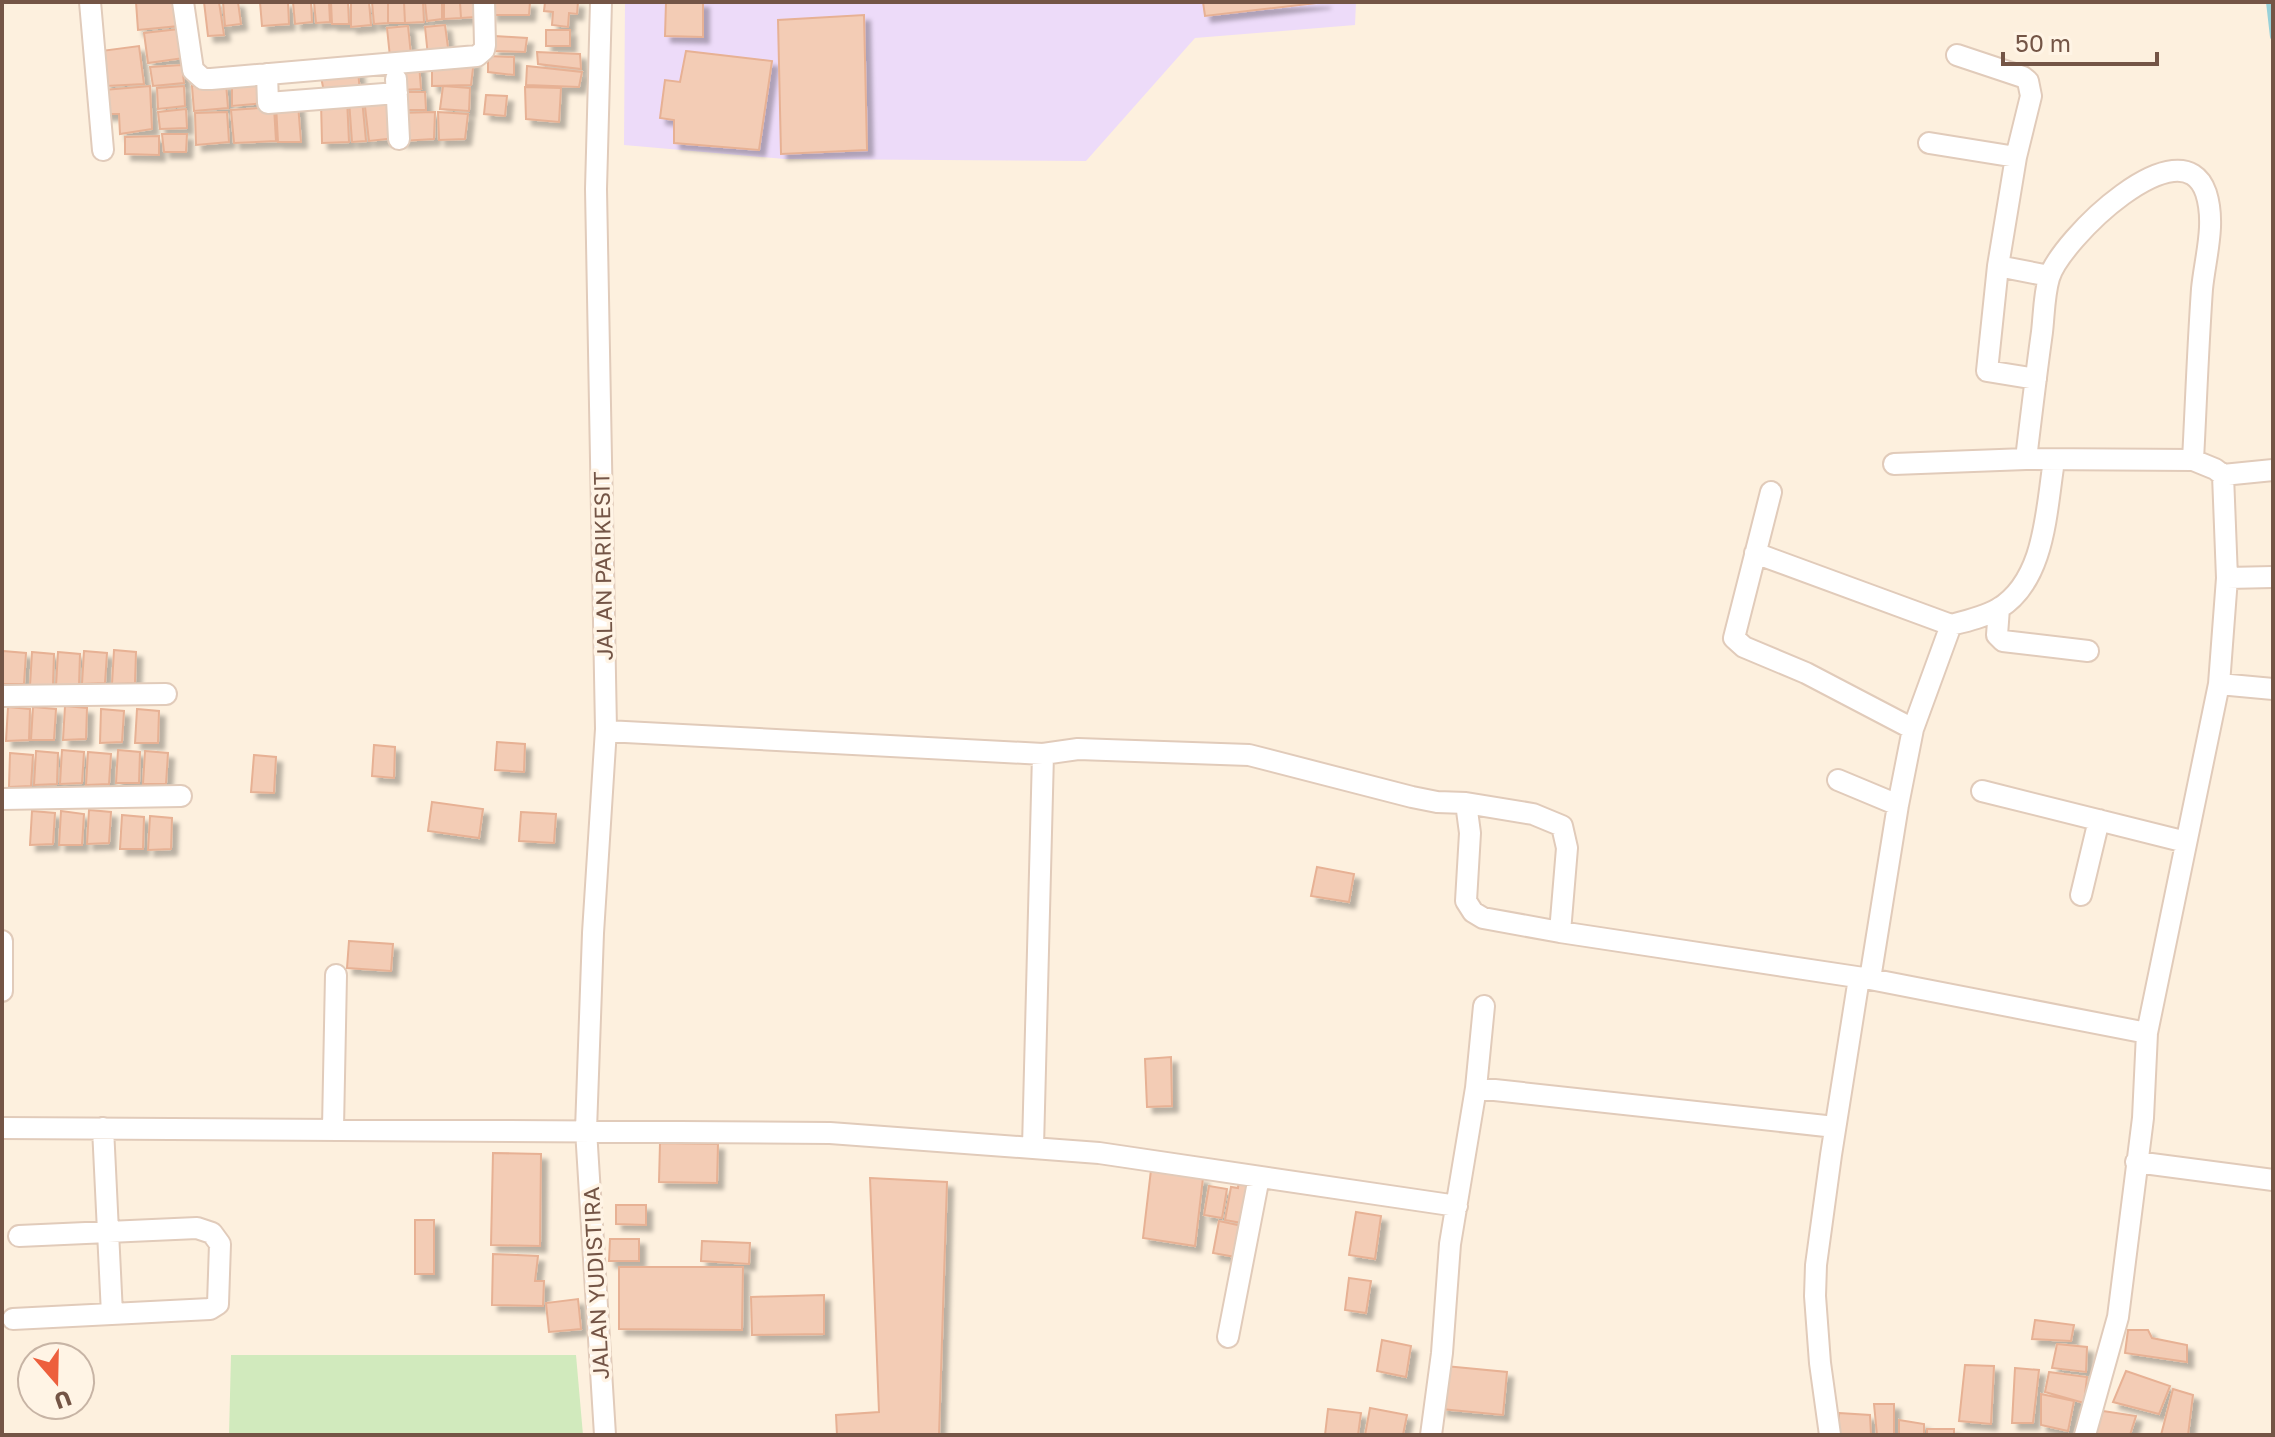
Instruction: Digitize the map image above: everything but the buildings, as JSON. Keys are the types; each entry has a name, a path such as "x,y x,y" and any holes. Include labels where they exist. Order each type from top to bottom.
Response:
{"street":[{"path":"90,2 103,150"},
{"path":"183,2 191,63 193,70 203,79 477,56 484,50 484,2"},
{"name":"JALAN PARIKESIT","path":"586,1130 593,933 606,731 596,189 601,2"},
{"path":"1957,55 2028,81 2031,96 2016,157 1998,266 1987,371 2036,379"},
{"path":"395,63 399,139"},
{"path":"267,74 268,103 397,93"},
{"path":"1929,143 2016,157"},
{"path":"2026,459 2049,276 2073,241 2112,202 2154,176 2172,169 2195,176 2204,189 2209,206 2193,460"},
{"path":"1998,266 2049,276"},
{"path":"1894,464 2026,459 2193,460 2223,475 2273,470"},
{"path":"1755,553 1951,625 1973,620 1999,608 2017,592 2031,571 2038,553 2054,461"},
{"path":"2085,1435 2118,1317 2146,1086 2147,1033 2219,684 2227,578 2223,475"},
{"path":"1771,492 1734,638 1738,643 1806,673 1913,729"},
{"path":"2227,578 2273,577"},
{"path":"1999,608 1997,635 2003,641 2088,651"},
{"path":"1830,1435 1815,1296 1816,1265 1835,1127 1913,729 1951,625"},
{"path":"2219,684 2273,689"},
{"path":"2,696 166,694"},
{"path":"606,731 1043,754 1078,749 1249,755 1412,797 1533,814 1562,826 1567,848 1560,932"},
{"path":"1033,1147 1043,754"},
{"path":"1838,780 1898,805"},
{"path":"1982,791 2186,842"},
{"path":"2,799 181,796"},
{"path":"1466,803 1470,833 1466,901 1473,912 1494,921 1865,978 2147,1033"},
{"path":"2081,895 2099,820"},
{"path":"2,941 2,991"},
{"path":"333,1128 336,975"},
{"path":"1431,1435 1442,1353 1450,1244 1476,1088 1484,1006"},
{"path":"1476,1088 1835,1127"},
{"path":"2,1128 830,1133 1099,1153 1457,1206"},
{"path":"103,1128 112,1314"},
{"name":"JALAN YUDISTIRA","path":"586,1130 605,1435"},
{"path":"2136,1162 2273,1180"},
{"path":"1228,1337 1259,1177"},
{"path":"13,1319 215,1307 218,1304 220,1244 212,1233 197,1228 19,1236"}],"shaded area":[{"path":"625,2 1356,2 1355,25 1195,38 1086,161 785,159 624,145"}],"green space":[{"path":"231,1355 576,1355 583,1435 229,1435"}],"waterway":[{"path":"2269,2 2273,37"}]}
